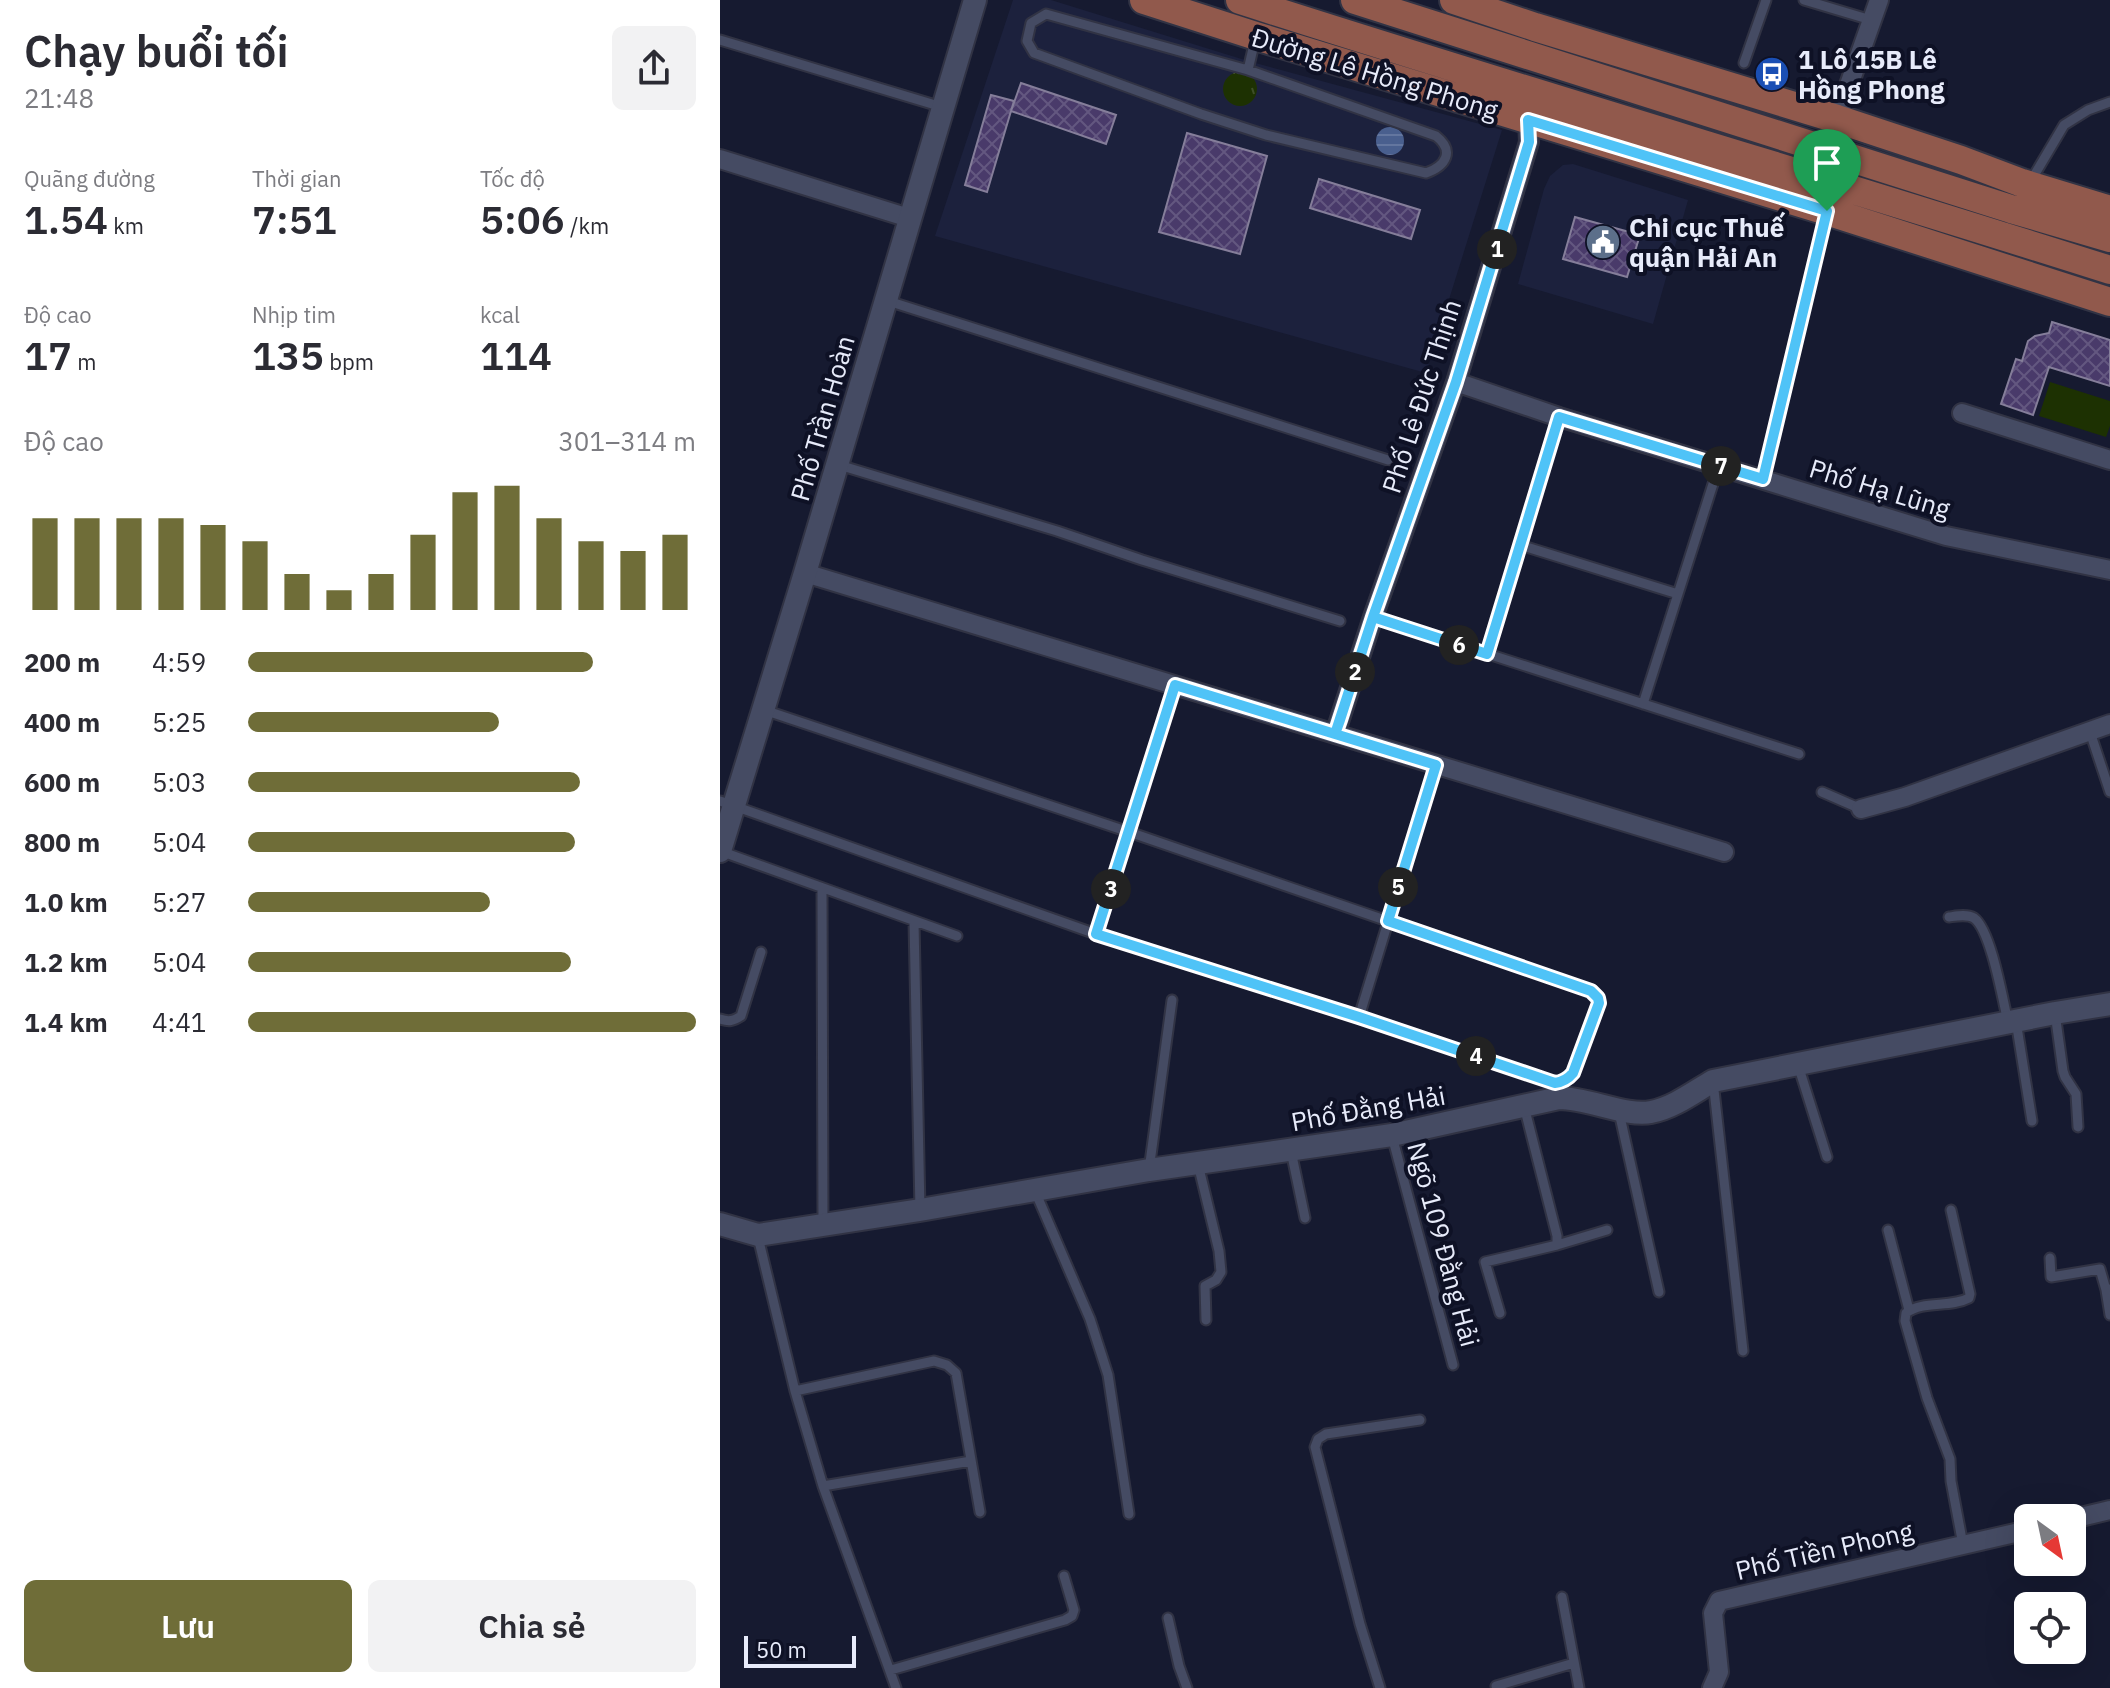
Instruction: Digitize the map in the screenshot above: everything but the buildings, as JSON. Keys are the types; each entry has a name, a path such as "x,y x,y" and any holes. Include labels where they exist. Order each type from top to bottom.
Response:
{"main road":[{"name":"Đường Lê Hồng Phong","path":"1144,0 1827,211 2110,302"},
{"name":"Đường Lê Hồng Phong","path":"1240,0 1498,81 2006,222 2110,238"},
{"name":"Đường Lê Hồng Phong","path":"1355,0 2006,222 2110,270"},
{"path":"1454,0 1837,119 2110,210"},
{"path":"1991,263 2022,183"}],"street":[{"name":"Phố Trần Hoàn","path":"720,851 727,802 764,710 975,0"},
{"path":"1837,119 1879,0"},
{"path":"1498,81 1528,120"},
{"name":"Phố Lê Đức Thịnh","path":"1335,734 1456,382 1529,142 1528,120"},
{"path":"720,159 909,218"},
{"name":"Phố Hạ Lũng","path":"1456,382 1559,417 1946,536 2110,570"},
{"path":"1962,413 2110,460"},
{"path":"805,573 1724,852"},
{"path":"1861,809 1905,797 2110,724"},
{"name":"Phố Đằng Hải","path":"720,1224 758,1235 1149,1170 1392,1135 1559,1098 1648,1113 1663,1109 1713,1081 2110,1004"},
{"path":"2086,1516 2110,1510"},
{"name":"Phố Tiền Phong","path":"1712,1688 1719,1672 1713,1613 1719,1601 2014,1533"}],"lane":[{"path":"1744,63 1766,0"},
{"path":"1804,0 1871,20"},
{"path":"1046,14 1248,70 1436,136 1445,143 1445,161 1437,169 1426,173 1266,135 1034,53 1027,41 1031,23 1046,14"},
{"path":"1248,70 1256,36"},
{"path":"720,40 942,107"},
{"path":"2022,183 2035,174 2064,125 2088,110 2110,102"},
{"path":"1763,479 1827,211"},
{"path":"885,300 1388,460"},
{"path":"1487,654 1559,417"},
{"path":"837,465 1340,621"},
{"path":"1643,704 1719,465"},
{"path":"1520,545 1678,594"},
{"path":"1373,617 1799,754"},
{"path":"1096,934 1175,685"},
{"path":"727,802 1096,934 1555,1083 1562,1082 1573,1073 1599,1003 1591,991 764,710"},
{"path":"2090,732 2110,792"},
{"path":"1359,1017 1436,765"},
{"path":"1822,792 1861,809"},
{"path":"720,851 957,936"},
{"path":"822,888 823,1224"},
{"path":"1949,917 1968,916 1977,921 1983,930 2012,1022 2032,1121"},
{"path":"914,922 920,1210"},
{"path":"720,1019 734,1021 741,1016 761,952"},
{"path":"1149,1170 1172,1000"},
{"path":"2055,1013 2063,1071 2076,1094 2078,1127"},
{"path":"1798,1065 1827,1157"},
{"path":"1713,1081 1743,1351"},
{"path":"1524,1106 1557,1245"},
{"path":"1619,1109 1659,1292"},
{"name":"Ngõ 109 Đằng Hải","path":"1392,1135 1453,1365"},
{"path":"1291,1151 1305,1218"},
{"path":"1198,1164 1219,1251 1221,1272 1216,1280 1205,1286 1206,1320"},
{"path":"1035,1191 1090,1319 1108,1375 1129,1514"},
{"path":"1951,1210 1969,1298 1909,1310 1905,1321 1927,1398 1950,1459 1963,1545"},
{"path":"1500,1313 1485,1262 1607,1230"},
{"path":"1888,1230 1909,1310"},
{"path":"758,1235 795,1391 823,1486 896,1688"},
{"path":"2050,1258 2051,1277 2100,1269 2108,1290 2110,1315"},
{"path":"795,1391 934,1361 947,1365 956,1373 980,1512"},
{"path":"1380,1688 1356,1609 1315,1447 1318,1439 1326,1434 1420,1420"},
{"path":"823,1486 971,1461"},
{"path":"891,1670 1065,1620 1072,1616 1074,1610 1064,1576"},
{"path":"1562,1597 1579,1688"},
{"path":"1168,1618 1187,1688"},
{"path":"1496,1686 1574,1663"}],"shaded area":[{"path":"1013,0 1051,0 1248,61 1502,130 1426,373 935,236"},
{"path":"1390,127 1400,131 1404,141 1400,151 1390,155 1380,151 1376,141 1380,131"},
{"name":"Chi cục Thuế quận Hải An","path":"1573,164 1688,200 1653,324 1518,284 1544,189 1550,176 1563,165"}],"green space":[{"path":"1240,72 1252,77 1257,89 1252,101 1240,106 1228,101 1223,89 1228,77"},
{"path":"2050,382 2110,401 2110,426 2106,437 2039,416"}],"place":[{"name":"1 Lô 15B Lê Hồng Phong","path":"1772,74"},
{"name":"Chi cục Thuế quận Hải An","path":"1603,242"}],"route":[{"path":"1827,211 1528,120 1529,142 1456,382 1373,617 1335,734 1175,685 1096,934 1555,1083 1569,1078 1599,1003 1598,998 1591,991 1388,921 1436,765 1335,734 1340,720 1373,617 1487,654 1559,417 1763,479 1827,211"}]}
